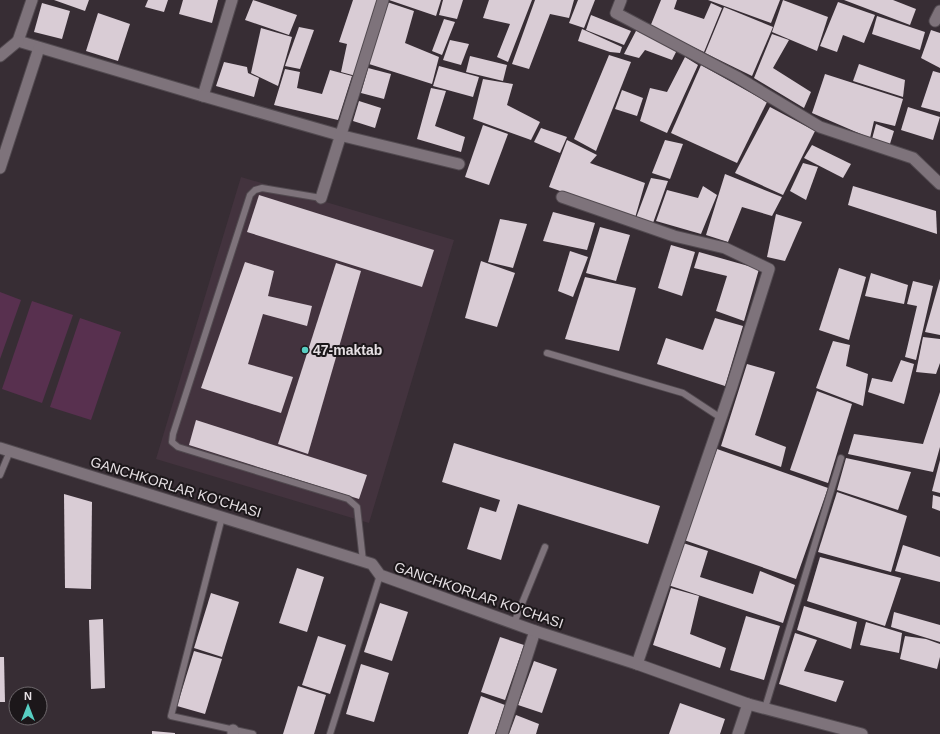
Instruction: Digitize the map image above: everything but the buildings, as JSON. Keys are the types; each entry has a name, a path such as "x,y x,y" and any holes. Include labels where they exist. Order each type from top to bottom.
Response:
{"street":[{"path":"0,56 18,41 32,0"},
{"path":"203,96 232,0"},
{"path":"321,198 339,135 383,0"},
{"path":"621,0 616,13 737,77 820,127 913,158 940,184"},
{"path":"935,21 940,11"},
{"path":"18,41 339,135 459,164"},
{"path":"0,168 39,48"},
{"path":"562,197 674,236 725,248 769,269 721,418 637,664"},
{"name":"GANCHKORLAR KO'CHASI","path":"5,449 372,564 380,575 535,631 637,664 748,704 862,734"},
{"path":"502,734 535,631"},
{"path":"738,734 748,704"}],"lane":[{"path":"321,198 262,188 255,190 250,195 173,434 172,442 178,447 348,499 357,507 363,561"},
{"path":"547,353 683,393 721,418"},
{"path":"0,475 5,449"},
{"path":"766,708 841,458"},
{"path":"222,517 171,716 233,732 253,734"},
{"path":"514,623 545,547"},
{"path":"330,734 380,575"}],"shaded area":[{"name":"47-maktab","path":"241,177 454,240 369,523 156,459"},
{"path":"0,292 21,300 0,359"},
{"path":"32,301 73,315 42,403 2,389"},
{"path":"80,318 121,332 91,420 50,407"}],"place":[{"name":"47-maktab","path":"305,350"}]}
